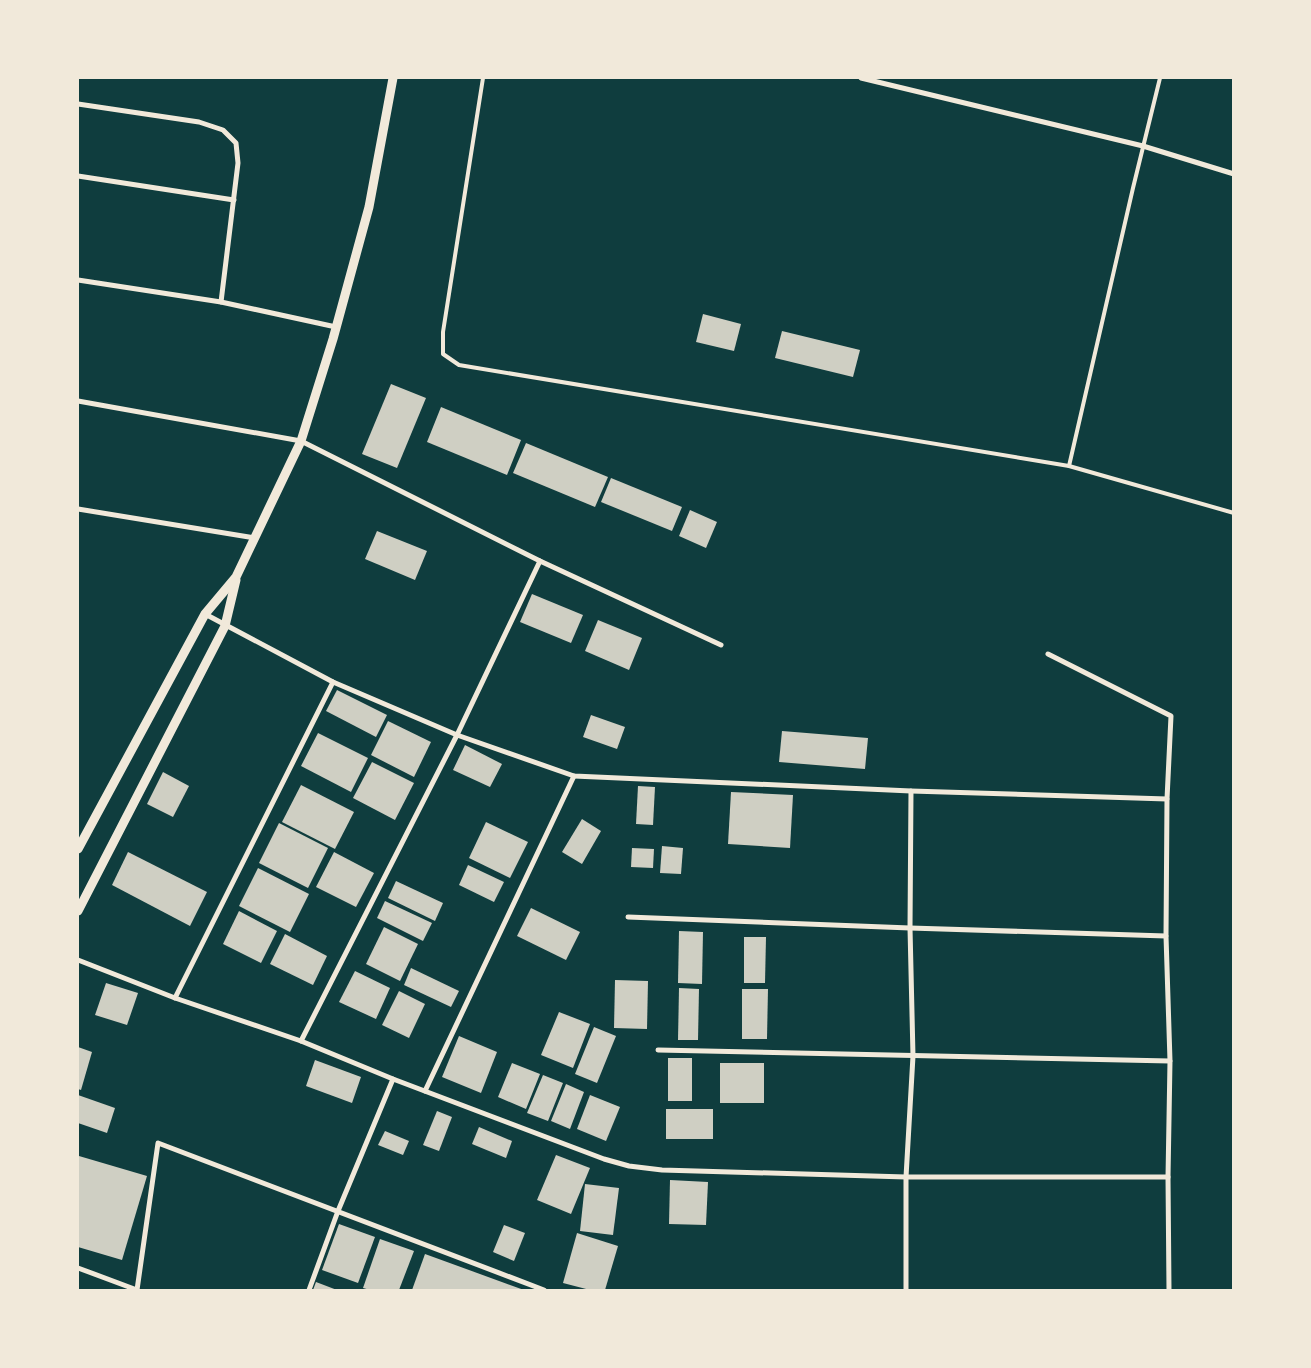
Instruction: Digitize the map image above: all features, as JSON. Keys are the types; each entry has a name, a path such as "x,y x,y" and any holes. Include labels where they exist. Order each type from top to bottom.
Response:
{"street":[{"path":"78,849 205,614 236,577 301,441 336,327 369,207 393,78"},
{"path":"861,78 1143,146 1234,174"},
{"path":"78,104 198,122 223,130 236,143 238,163 221,302"},
{"path":"78,176 234,200"},
{"path":"78,280 221,302 336,327"},
{"path":"78,401 301,441 540,561 721,645"},
{"path":"78,509 255,538"},
{"path":"301,1041 457,735 540,561"},
{"path":"78,911 226,626 236,577"},
{"path":"205,614 333,682 457,735 574,776 911,791 1167,799"},
{"path":"1048,654 1172,716 1167,799 1166,936 1170,1061 1169,1290"},
{"path":"175,998 333,682"},
{"path":"425,1091 574,776"},
{"path":"906,1290 906,1177 913,1056 910,928 911,791"},
{"path":"628,917 1166,936"},
{"path":"78,960 175,998 301,1041 393,1079 604,1160 629,1166 662,1170 906,1177 1168,1178"},
{"path":"658,1050 1170,1061"},
{"path":"308,1290 338,1211 393,1079"},
{"path":"78,1268 137,1290 158,1143 544,1290"}],"lane":[{"path":"483,78 443,332 443,354 459,365 1069,466 1234,513"},
{"path":"1069,466 1160,78"}],"building":[{"path":"703,314 741,324 734,351 696,342"},
{"path":"782,331 860,350 853,377 775,358"},
{"path":"391,384 426,398 397,468 362,454"},
{"path":"441,407 521,440 507,475 427,442"},
{"path":"526,443 608,477 595,507 513,473"},
{"path":"611,478 682,507 672,531 601,502"},
{"path":"690,510 717,522 706,548 679,536"},
{"path":"377,531 427,551 415,580 365,559"},
{"path":"532,594 583,615 571,643 520,622"},
{"path":"598,620 642,638 629,670 585,651"},
{"path":"337,690 387,715 376,737 326,711"},
{"path":"591,715 625,727 617,749 583,737"},
{"path":"388,721 431,742 414,777 371,755"},
{"path":"782,731 868,738 865,769 779,762"},
{"path":"318,733 368,758 351,792 301,766"},
{"path":"465,745 502,764 490,787 453,770"},
{"path":"372,762 414,783 395,820 353,798"},
{"path":"163,772 189,786 173,817 147,804"},
{"path":"301,785 354,812 335,849 282,822"},
{"path":"638,786 655,787 653,825 636,824"},
{"path":"731,792 793,795 790,848 728,844"},
{"path":"582,819 601,831 582,864 562,852"},
{"path":"486,822 528,842 510,878 469,858"},
{"path":"279,823 328,848 308,888 259,863"},
{"path":"662,846 683,848 681,874 660,873"},
{"path":"632,848 654,849 653,868 631,867"},
{"path":"128,852 207,892 190,926 112,885"},
{"path":"334,852 374,873 356,907 316,887"},
{"path":"468,865 504,882 494,902 459,885"},
{"path":"258,868 309,894 290,932 239,906"},
{"path":"396,881 443,903 435,921 388,898"},
{"path":"385,901 432,923 423,941 377,918"},
{"path":"531,908 580,932 566,960 517,936"},
{"path":"239,911 277,931 261,963 223,944"},
{"path":"384,927 418,944 400,981 366,964"},
{"path":"679,931 703,932 702,984 678,983"},
{"path":"285,934 327,956 313,985 270,964"},
{"path":"744,937 766,937 765,983 744,983"},
{"path":"411,968 459,991 451,1007 404,985"},
{"path":"355,971 390,988 376,1019 339,1002"},
{"path":"615,980 648,981 647,1029 614,1028"},
{"path":"106,983 138,993 127,1025 95,1015"},
{"path":"679,988 699,989 698,1040 678,1040"},
{"path":"742,989 768,989 767,1039 742,1039"},
{"path":"399,991 425,1004 409,1038 382,1025"},
{"path":"559,1012 590,1024 573,1068 541,1055"},
{"path":"594,1027 616,1036 597,1083 575,1074"},
{"path":"459,1036 497,1052 481,1093 442,1077"},
{"path":"78,1047 92,1052 81,1090 78,1089"},
{"path":"668,1058 692,1058 692,1101 668,1101"},
{"path":"315,1060 361,1077 352,1103 306,1086"},
{"path":"512,1063 540,1074 526,1109 498,1097"},
{"path":"720,1063 764,1063 764,1103 720,1103"},
{"path":"543,1075 563,1083 548,1121 527,1113"},
{"path":"566,1084 584,1092 570,1129 551,1121"},
{"path":"78,1095 115,1108 107,1133 78,1123"},
{"path":"590,1095 620,1107 606,1141 577,1129"},
{"path":"666,1109 713,1109 713,1139 666,1139"},
{"path":"437,1111 452,1117 439,1151 423,1145"},
{"path":"479,1127 512,1141 506,1158 472,1144"},
{"path":"385,1131 409,1141 403,1155 378,1145"},
{"path":"556,1155 590,1168 571,1214 537,1200"},
{"path":"79,1156 147,1176 122,1260 78,1247"},
{"path":"670,1180 708,1182 706,1225 669,1224"},
{"path":"585,1184 619,1188 613,1235 580,1231"},
{"path":"339,1224 375,1237 358,1283 322,1270"},
{"path":"504,1225 525,1233 514,1261 493,1252"},
{"path":"577,1233 618,1246 605,1290 590,1290 563,1283"},
{"path":"380,1239 414,1251 399,1290 370,1290 363,1288"},
{"path":"425,1254 524,1290 412,1290"},
{"path":"316,1282 337,1290 313,1290"}]}
